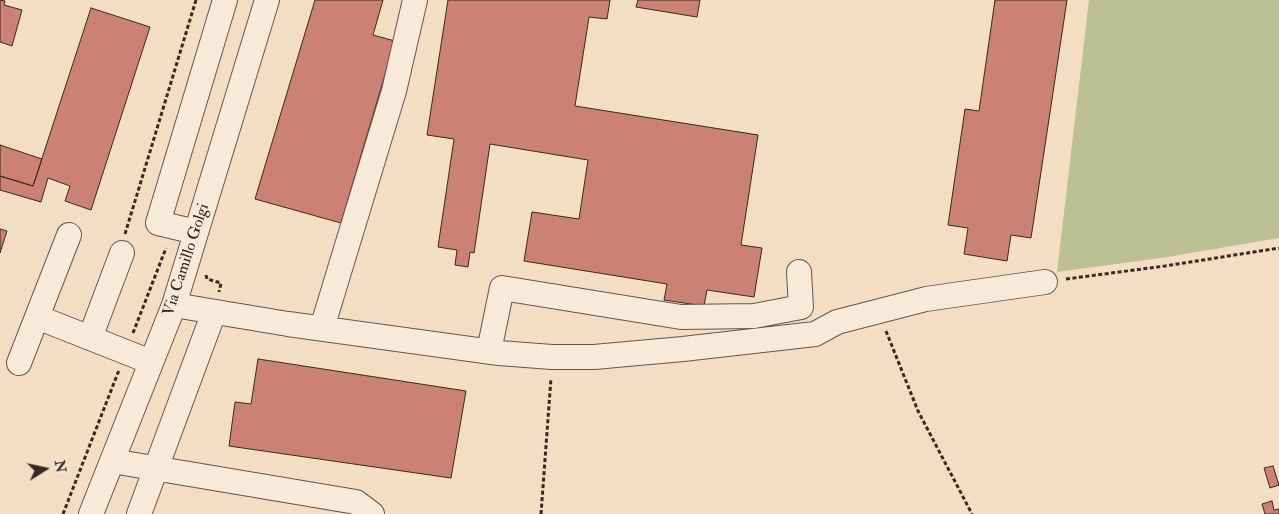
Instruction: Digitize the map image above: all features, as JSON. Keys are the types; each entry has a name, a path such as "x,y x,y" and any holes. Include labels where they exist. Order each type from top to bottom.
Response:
{"street":[{"path":"196,232 158,223 225,0"},
{"name":"Via Camillo Golgi","path":"91,514 174,305 267,0"},
{"path":"322,328 394,91 415,0"},
{"path":"20,363 69,235"},
{"path":"90,338 122,253"},
{"path":"490,351 502,288 681,316 754,316 801,307 799,272"},
{"path":"174,305 490,351 552,357 594,357 815,334 837,322 926,299 1045,282"},
{"path":"139,514 214,312"},
{"path":"37,317 151,362"},
{"path":"112,461 356,502 372,514"}],"path":[{"path":"1045,282 1279,248"},
{"path":"878,312 918,411 972,514"},
{"path":"540,514 552,357"},
{"path":"63,514 74,486"}],"green space":[{"path":"1089,0 1279,0 1279,238 1161,258 1057,272"}],"building":[{"path":"0,0 5,1 4,5 22,10 12,46 0,42"},
{"path":"315,0 383,0 373,35 395,41 341,223 255,199"},
{"path":"448,0 610,0 607,19 589,17 575,106 758,135 741,245 762,248 754,297 707,290 704,306 664,300 667,284 524,261 532,212 579,219 588,160 490,144 474,253 470,252 468,267 455,265 457,250 438,247 454,139 427,135"},
{"path":"638,0 700,0 697,17 636,7"},
{"path":"995,0 1067,0 1031,238 1011,235 1007,261 964,254 968,228 948,225 965,109 979,111"},
{"path":"91,8 150,27 91,210 65,201 70,186 48,178 41,202 0,190 0,176 33,186"},
{"path":"0,145 42,159 33,186 0,176"},
{"path":"0,229 7,231 0,253"},
{"path":"258,359 466,391 451,478 229,446 235,402 251,404"},
{"path":"1273,466 1279,485 1270,488 1264,468"},
{"path":"1272,501 1274,510 1279,509 1279,514 1265,514 1262,504"}]}
